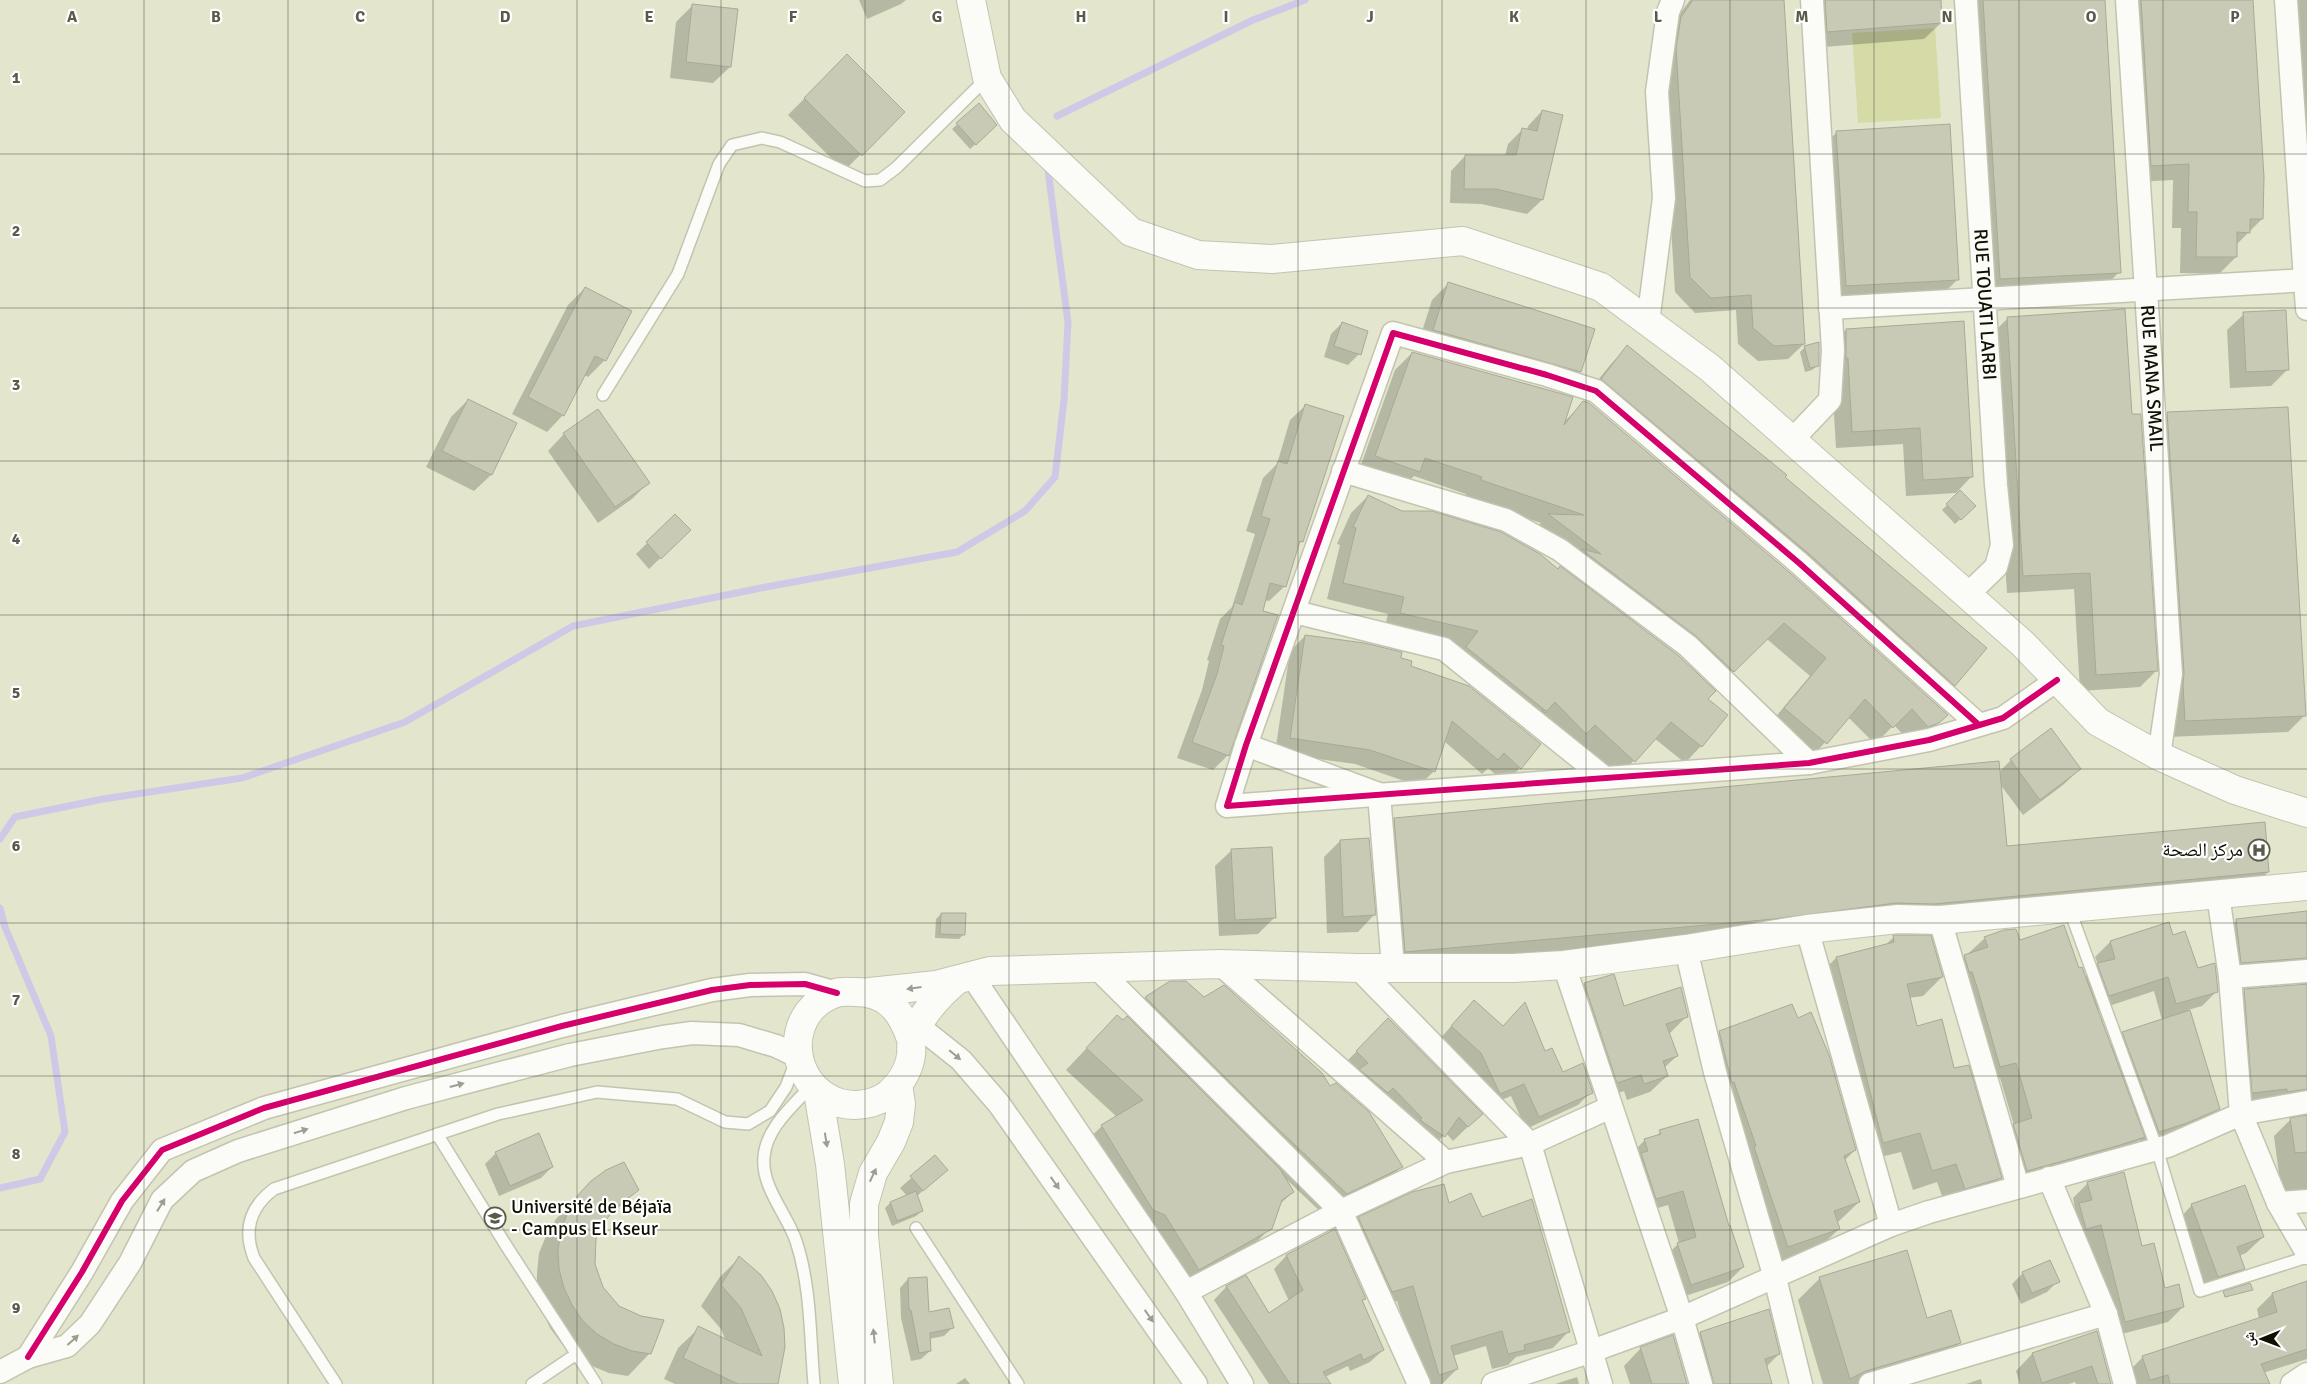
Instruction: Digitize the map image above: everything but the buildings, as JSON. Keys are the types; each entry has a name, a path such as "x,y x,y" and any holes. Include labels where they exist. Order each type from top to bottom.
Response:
{"street":[{"path":"970,0 987,78 1013,120 1131,232 1198,255 1272,259 1463,241 1601,287 1710,368 2023,644 2098,722 2158,756 2235,790 2307,814"},
{"path":"1648,322 1664,198 1657,92 1668,12 1673,0"},
{"path":"1792,440 1830,400 1833,350 1812,0"},
{"name":"RUE TOUATI LARBI","path":"1966,0 1996,485 2002,545 1996,567 1967,595"},
{"name":"RUE MANA SMAIL","path":"2127,0 2171,674 2158,756"},
{"path":"2286,0 2307,309"},
{"path":"1830,308 2306,281"},
{"path":"1979,725 1800,563 1596,391 1547,374 1393,333 1246,745 1227,806 1808,763 1929,740 2003,718 2057,680"},
{"path":"1343,471 1506,520 1560,550 1688,646 1808,763"},
{"path":"1295,612 1444,649 1605,778"},
{"path":"1246,745 1379,794"},
{"path":"1379,794 1393,967"},
{"path":"28,1357 82,1272 122,1201 162,1150 273,1106 562,1026 712,990 750,985 805,984 837,993 870,992 914,989 990,971 1096,967 1220,964 1358,968 1514,968 1564,964 1686,949 1807,928 1898,919 1940,920 2307,886"},
{"path":"2218,895 2230,977 2241,1114 2278,1203 2307,1253"},
{"path":"1940,920 2018,1187"},
{"path":"1807,928 1891,1225"},
{"path":"1686,949 1715,1072 1775,1278 1801,1384"},
{"path":"1220,964 1446,1162"},
{"path":"1564,964 1682,1318 1701,1384"},
{"path":"1096,967 1341,1211 1419,1384"},
{"path":"1358,968 1530,1144 1601,1384"},
{"path":"2230,977 2307,970"},
{"path":"837,993 823,1000 811,1010 802,1024 798,1040 798,1056 802,1072 815,1089 830,1100 858,1105 879,1099 898,1085 907,1071 914,1032 937,998 964,978"},
{"path":"964,978 1186,1292 1242,1384"},
{"path":"870,992 884,999 897,1010 914,1032 961,1060 999,1104 1196,1384"},
{"path":"0,1372 28,1357 67,1346 90,1324 130,1262 162,1200 194,1171 238,1151 406,1098 570,1055 663,1037 692,1033 739,1035 768,1043 798,1056"},
{"path":"879,1384 864,1236 864,1204 873,1173 891,1142 899,1122 898,1085"},
{"path":"815,1089 830,1164 852,1384"},
{"path":"1501,1383 1682,1318 1891,1225 1929,1212 2157,1149 2241,1114 2307,1102"},
{"path":"1186,1292 1341,1211 1446,1162 1530,1144 1611,1107"},
{"path":"2049,1178 2106,1314 2124,1384"},
{"path":"2278,1203 2307,1202"},
{"path":"1870,1384 2106,1314"},
{"path":"2292,1384 2307,1374"}],"lane":[{"path":"603,395 678,274 719,164 732,145 762,138 780,142 864,181 880,180 896,168 987,78"},
{"path":"2068,907 2157,1149 2200,1292 2307,1257"},
{"path":"336,1384 254,1258 249,1246 250,1220 255,1208 274,1189 498,1114 597,1092 677,1099 725,1122 748,1124 770,1111 786,1087 798,1056"},
{"path":"814,1384 806,1288 796,1242 786,1217 765,1176 764,1157 769,1138 776,1126 815,1089"},
{"path":"437,1134 596,1384"},
{"path":"916,1228 1018,1384"},
{"path":"532,1384 576,1355"}],"green space":[{"path":"1935,28 1941,118 1858,123 1852,33"}],"waterway":[{"path":"1057,116 1253,20 1305,0"},
{"path":"0,839 15,817 103,799 242,778 405,722 573,626 766,587 957,552 1025,511 1055,477 1064,400 1068,322 1047,163"},
{"path":"0,908 5,927 51,1036 65,1132 40,1179 0,1188"}],"cycle path":[{"path":"1979,725 1799,563 1596,391 1547,375 1393,333 1246,745 1227,806 1809,763 1929,740 2003,718 2057,680"},
{"path":"28,1357 82,1272 122,1201 162,1150 264,1108 562,1026 712,990 750,985 805,984 837,993"}],"place":[{"name":"مركز الصحة","path":"2259,850"},
{"name":"Université de Béjaïa - Campus El Kseur","path":"495,1218"}]}
